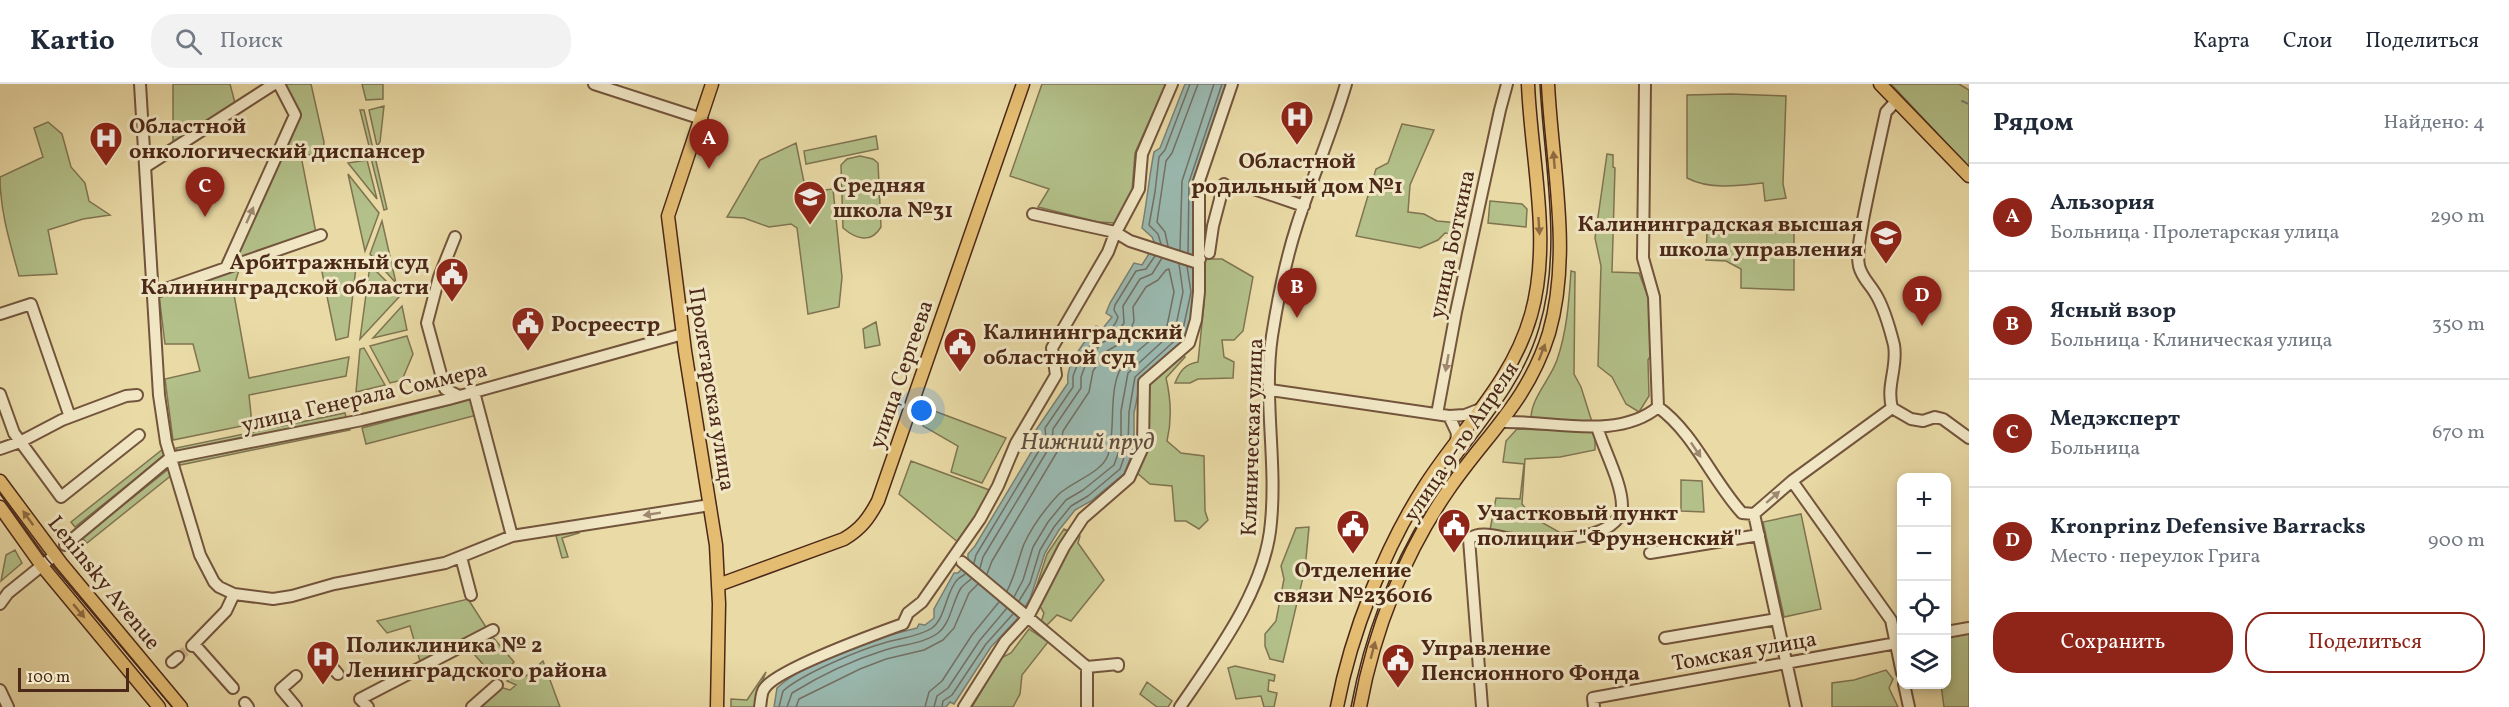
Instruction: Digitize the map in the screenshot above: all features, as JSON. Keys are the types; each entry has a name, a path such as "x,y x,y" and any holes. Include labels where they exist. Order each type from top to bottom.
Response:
{"main road":[{"name":"Пролетарская улица","path":"712,84 668,216 683,334 716,545 717,707"},
{"name":"улица Сергеева","path":"718,585 844,539 858,531 867,520 878,501 1023,84"},
{"name":"улица 9-го Апреля","path":"1360,707 1377,638 1388,606 1417,541 1459,476 1516,404 1532,375 1548,334 1558,283 1559,225 1548,84"},
{"path":"1880,84 1969,176"},
{"name":"улица 9-го Апреля","path":"1337,707 1359,629 1386,560 1422,491 1484,407 1520,349 1531,314 1537,285 1539,235 1528,85"},
{"name":"Leninsky Avenue","path":"0,481 55,555 181,707"},
{"name":"Leninsky Avenue","path":"0,507 42,566 159,707"}],"street":[{"path":"140,84 159,395 170,458 200,555 219,587 234,594 273,599 292,596 323,586 445,563 512,536 710,505"},
{"path":"145,167 277,84 294,115 226,268"},
{"path":"594,84 702,118"},
{"path":"760,707 763,689 771,682 847,644 903,624 908,613 922,602 980,519 998,486 1016,442 1056,375 1052,348 1108,252 1115,232 1139,189 1142,154 1172,84"},
{"path":"1204,257 1199,181 1232,84"},
{"name":"Клиническая улица","path":"1180,707 1218,651 1254,585 1266,550 1273,494 1270,352 1282,277 1304,206 1332,133 1346,84"},
{"name":"улица Боткина","path":"1437,414 1456,312 1507,84"},
{"path":"1645,84 1643,258 1654,297 1658,407"},
{"path":"1892,408 1889,386 1895,357 1894,344 1881,304 1875,292 1864,280 1859,266 1859,254 1866,207 1886,112 1896,101"},
{"path":"964,707 1025,615 1083,518 1129,478 1143,447 1144,382 1189,344 1197,320 1204,257 1224,184"},
{"path":"1254,189 1304,206"},
{"path":"1033,214 1115,232 1130,241 1204,257"},
{"path":"154,293 321,235"},
{"path":"455,237 439,276 427,323 445,389 459,396"},
{"path":"0,314 31,304 70,417"},
{"name":"улица Генерала Соммера","path":"69,541 170,458 362,420 474,392 683,334"},
{"path":"1270,390 1449,416 1465,415 1484,407"},
{"path":"474,392 512,536"},
{"path":"0,394 14,433 61,497 139,435"},
{"path":"0,449 20,442 70,417 126,396 137,395"},
{"path":"1516,404 1520,417 1528,424"},
{"path":"1502,422 1610,426 1650,414 1658,407"},
{"path":"1658,407 1674,419 1729,499 1742,513 1754,514 1792,481 1892,408"},
{"path":"1892,408 1911,419 1923,421 1935,417 1943,419 1969,438"},
{"path":"1449,416 1455,426 1456,443"},
{"path":"1482,707 1469,539 1475,535 1485,534 1515,539 1558,539 1598,534 1617,519 1622,507 1620,493 1597,427"},
{"path":"1792,481 1891,620 1897,639"},
{"path":"1754,514 1796,707"},
{"path":"1650,553 1759,536"},
{"path":"0,604 8,593 55,555"},
{"path":"461,557 471,595"},
{"path":"962,562 1087,667 1118,664 1118,666"},
{"path":"233,688 193,645 225,611 234,594"},
{"path":"1665,638 1777,619"},
{"path":"1951,631 1969,628"},
{"path":"368,707 360,699 493,630"},
{"name":"Томская улица","path":"1593,702 1897,642"},
{"path":"321,654 338,674"},
{"path":"1087,667 1087,707"},
{"path":"296,676 281,689 296,707"},
{"path":"472,707 497,685"},
{"path":"1905,689 1909,707"},
{"path":"0,692 8,707"}],"green space":[{"path":"173,84 230,84 235,103 173,142"},
{"path":"285,84 311,84 324,142 323,153 301,156 316,233 229,261 298,113"},
{"path":"362,84 383,84 383,99 366,100"},
{"path":"1042,84 1166,84 1135,153 1132,191 1115,223 1098,222 1038,207 1049,189 1010,176"},
{"path":"1891,84 1959,84 1969,90 1969,167"},
{"path":"1687,95 1786,96 1783,184 1786,198 1765,201 1763,183 1715,186 1687,178"},
{"path":"384,106 380,142 377,146 369,110"},
{"path":"360,110 364,110 373,149 370,150"},
{"path":"48,122 62,134 71,167 85,183 89,201 110,215 83,219 48,230 57,274 19,276 4,215 0,177 43,157 34,128"},
{"path":"1402,124 1434,130 1410,185 1408,212 1424,214 1437,221 1459,223 1457,235 1445,233 1438,240 1420,248 1356,236 1376,169 1388,163"},
{"path":"876,136 878,149 806,164 804,151"},
{"path":"796,143 806,192 833,189 842,277 839,307 808,314 797,228 791,224 769,227 744,218 727,217 760,160"},
{"path":"1607,154 1613,155 1613,167 1615,168 1612,272 1639,273 1652,316 1653,352 1648,360 1649,396 1639,412 1626,404 1612,377 1598,366 1601,266 1595,238"},
{"path":"860,156 873,159 878,163 881,227 868,238 853,235 843,228 841,165 847,159"},
{"path":"375,157 387,209 384,210 371,158"},
{"path":"367,160 377,199 348,163"},
{"path":"348,174 379,213 365,251"},
{"path":"1490,201 1522,204 1527,209 1526,227 1488,223"},
{"path":"382,221 396,283 370,254"},
{"path":"1707,232 1794,233 1794,290 1741,288 1741,269 1726,261 1706,260"},
{"path":"357,258 348,337 336,340 321,267"},
{"path":"1206,259 1222,259 1253,277 1243,331 1234,340 1222,340 1224,357 1234,362 1233,378 1198,379 1190,383 1175,383 1184,369 1198,362 1204,303 1203,268"},
{"path":"370,265 398,293 399,297 360,339"},
{"path":"240,267 233,289 249,378 349,357 346,376 249,395 252,424 173,440 165,379 200,371 193,344 165,344 159,295"},
{"path":"1571,271 1575,272 1574,374 1581,387 1592,422 1531,420 1537,397 1554,367 1563,338"},
{"path":"402,306 407,330 373,338"},
{"path":"876,322 880,345 865,348 863,329"},
{"path":"407,336 413,354 402,380 390,383 370,346"},
{"path":"364,348 385,385 356,392 360,349"},
{"path":"1181,354 1185,357 1166,378 1170,410 1167,441 1181,453 1204,456 1205,511 1208,520 1199,529 1186,521 1175,521 1172,486 1150,484 1137,473 1147,385"},
{"path":"472,399 477,415 366,444 362,428"},
{"path":"929,409 1006,438 982,483 951,472 958,446 923,426"},
{"path":"345,413 346,417 177,452 176,448"},
{"path":"349,426 350,430 180,465 179,461"},
{"path":"1517,429 1595,431 1595,450 1560,457 1525,459 1522,504 1534,518 1559,532 1554,535 1516,535 1490,530 1496,498 1520,499 1524,464 1503,462 1506,441"},
{"path":"163,449 165,455 75,527 71,522"},
{"path":"911,461 992,491 959,543 899,494"},
{"path":"171,467 173,474 87,543 82,538"},
{"path":"1681,480 1702,481 1704,512 1681,511"},
{"path":"1801,514 1821,609 1784,617 1763,522"},
{"path":"1309,527 1305,569 1283,662 1270,659 1265,646 1265,634 1276,621 1284,579 1281,566 1296,528"},
{"path":"578,528 579,533 562,538 568,557 562,558 555,532"},
{"path":"1064,529 1080,536 1078,543 1104,580 1071,621 1057,615 1044,628 1041,622 1044,613 1038,603 1028,607 1024,605 1034,594 1047,554"},
{"path":"15,550 22,563 1,581 6,555"},
{"path":"468,599 491,635 514,662 497,680 464,643 421,665 410,626 387,633 377,621"},
{"path":"1029,629 1048,642 1022,675 1020,694 1013,707 972,707 1001,658 1011,653"},
{"path":"1969,633 1969,707 1944,707 1942,689 1951,689 1951,635"},
{"path":"543,661 560,707 482,707 500,687 510,690 516,685 507,681 520,669 526,676"},
{"path":"1235,666 1275,675 1274,681 1269,680 1268,691 1277,693 1274,707 1264,707 1261,696 1236,699 1228,668"},
{"path":"1886,670 1893,679 1889,688 1898,707 1832,707 1832,683 1854,680"},
{"path":"766,672 756,707 731,707 731,699 747,700"},
{"path":"1147,682 1172,701 1168,707 1157,707 1140,694"}],"water":[{"name":"Нижний пруд","path":"1185,84 1228,84 1195,183 1193,265 1197,292 1187,338 1141,379 1134,413 1134,447 1125,473 1091,501 1075,510 1059,530 1045,553 1030,599 1019,617 991,647 954,704 950,702 946,707 774,707 777,688 806,668 843,651 917,628 919,624 925,625 934,618 934,609 954,573 958,573 968,562 968,554 1041,436 1036,430 1068,383 1070,368 1077,353 1096,326 1103,328 1112,317 1106,313 1110,303 1134,263 1142,265 1155,244 1152,237 1142,228 1154,152 1160,148"}],"waterway":[{"path":"1962,101 1969,104"}],"tunnel":[{"path":"178,657 192,646"}],"tram line":[{"path":"1351,707 1365,647 1398,561 1444,482 1510,390 1531,350 1539,328 1550,268 1551,237 1540,84"},
{"path":"0,494 47,559 172,707"}],"place":[{"name":"Областной родильный дом №1","path":"1297,146"},
{"name":"Областной онкологический диспансер","path":"106,167"},
{"name":"Альзория","path":"709,169"},
{"name":"Медэксперт","path":"205,217"},
{"name":"Средняя школа №31","path":"810,226"},
{"name":"Калининградская высшая школа управления","path":"1886,265"},
{"name":"Арбитражный суд Калининградской области","path":"452,303"},
{"name":"Ясный взор","path":"1297,318"},
{"name":"Kronprinz Defensive Barracks","path":"1922,326"},
{"name":"Росрeeстр","path":"528,352"},
{"name":"Калининградский областной суд","path":"960,373"},
{"name":"Участковый пункт полиции \"Фрунзенский\"","path":"1454,554"},
{"name":"Отделение связи №236016","path":"1353,555"},
{"name":"Поликлиника № 2 Ленинградского района","path":"323,686"},
{"name":"Управление Пенсионного Фонда","path":"1398,689"}]}
